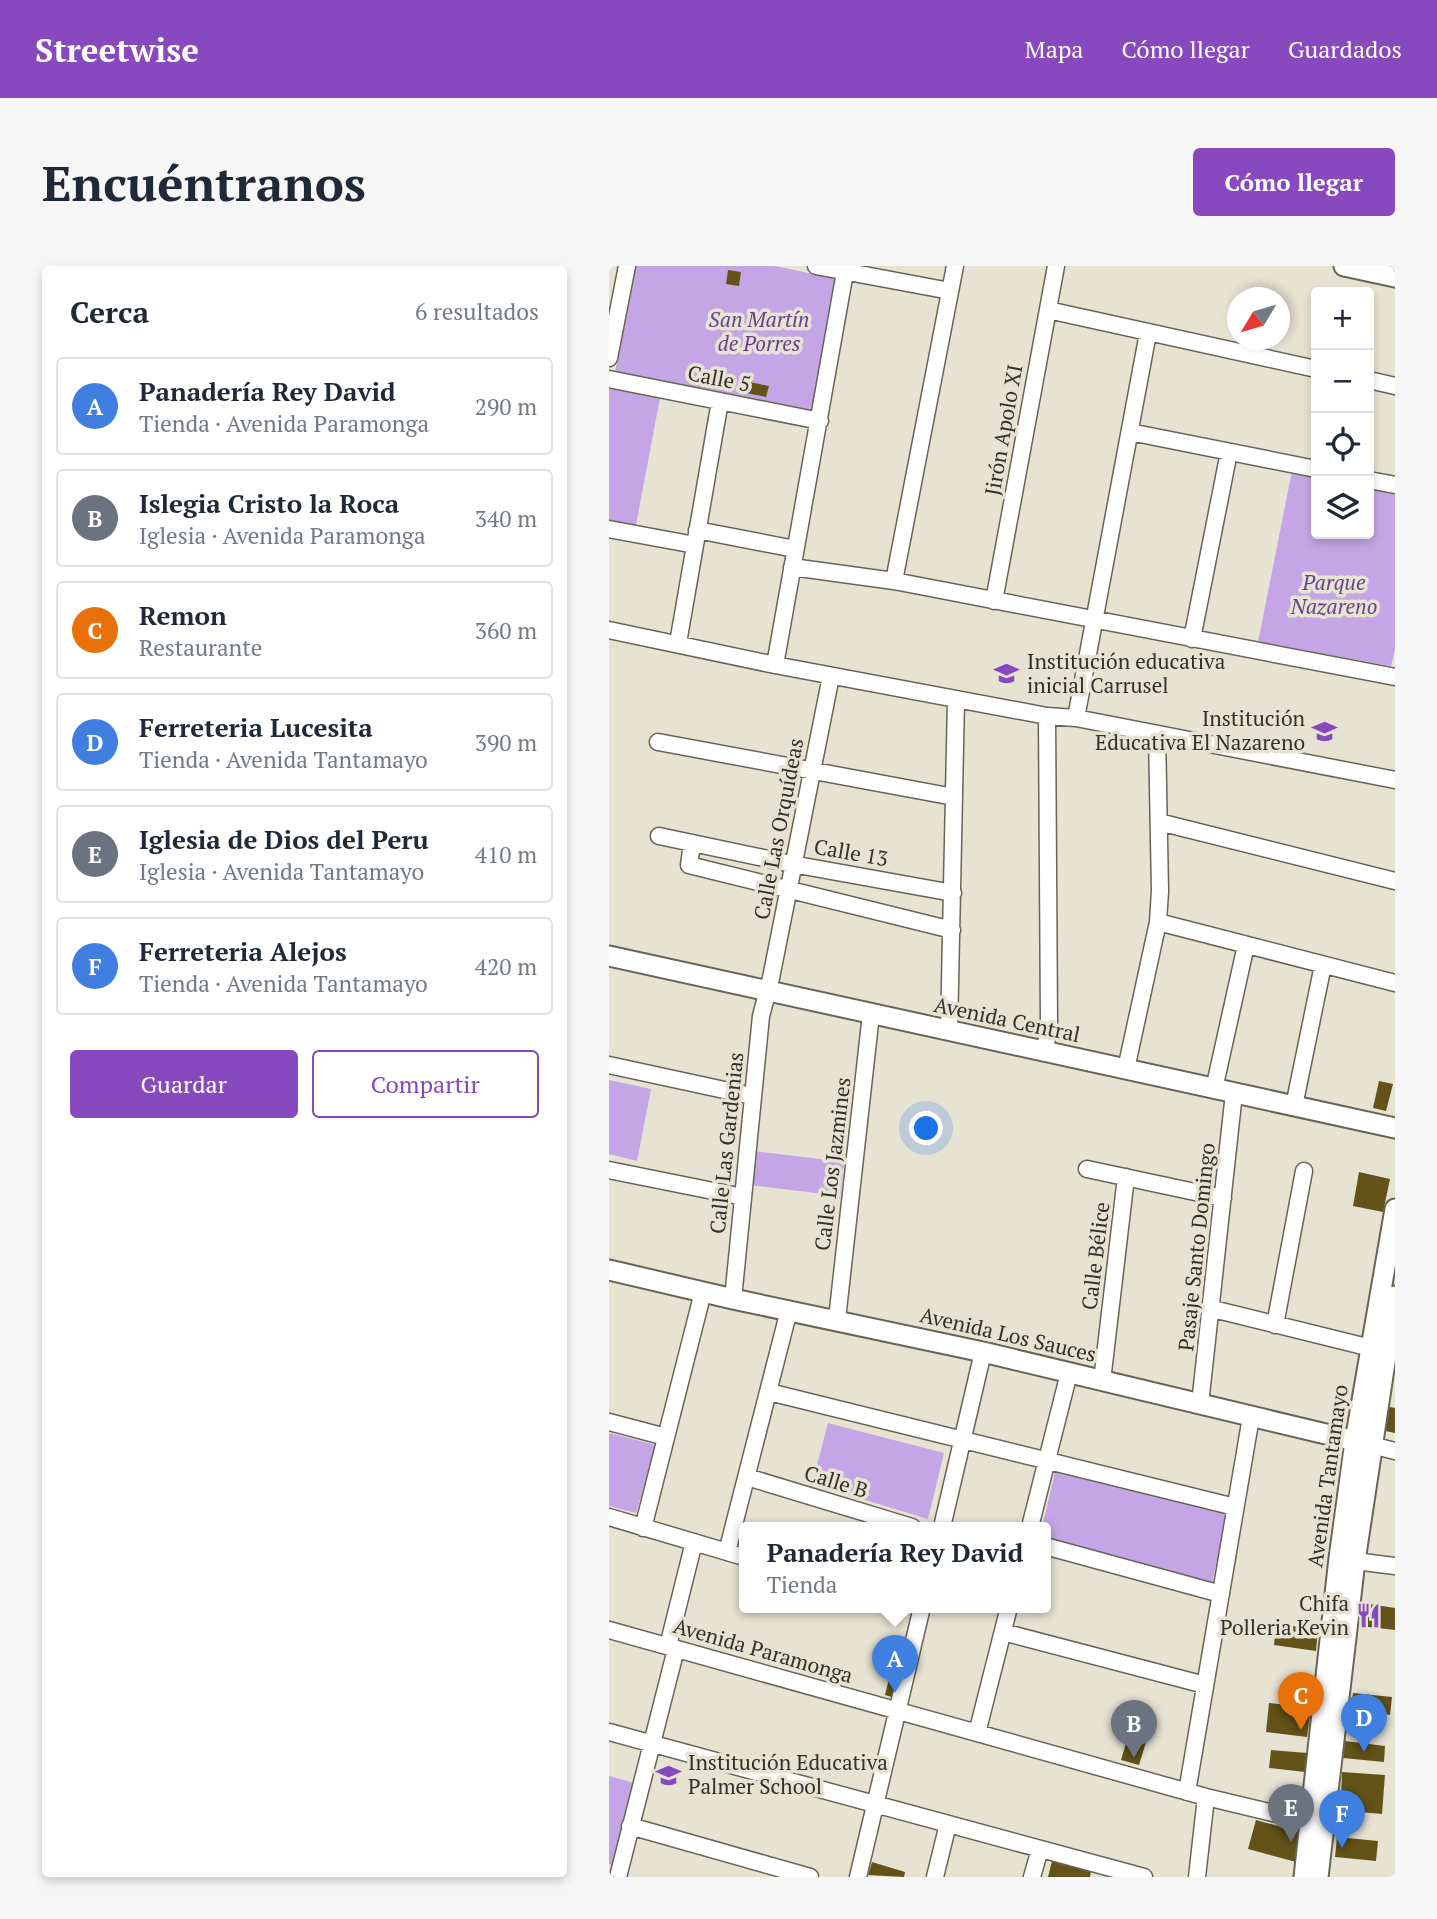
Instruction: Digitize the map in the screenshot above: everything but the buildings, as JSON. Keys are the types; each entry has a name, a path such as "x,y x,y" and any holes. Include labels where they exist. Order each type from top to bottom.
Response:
{"street":[{"path":"609,358 627,266"},
{"path":"816,266 950,291"},
{"path":"894,582 955,266"},
{"name":"Jirón Apolo XI","path":"994,601 1056,266"},
{"path":"1344,266 1395,276"},
{"path":"775,665 821,421 845,272"},
{"path":"1048,310 1311,368"},
{"path":"1076,718 1148,333"},
{"name":"Calle 5","path":"609,379 821,421"},
{"path":"1374,381 1395,386"},
{"path":"678,643 720,401"},
{"path":"1131,432 1311,468"},
{"path":"1192,639 1229,452"},
{"path":"1374,481 1395,485"},
{"path":"609,529 795,549"},
{"path":"792,566 894,582 1395,677"},
{"path":"609,630 831,676 1047,716 1076,718 1395,780"},
{"name":"Calle Las Orquídeas","path":"766,991 831,676"},
{"path":"949,1031 956,699"},
{"path":"1045,1052 1049,1023 1047,716"},
{"path":"1126,1069 1158,922 1157,734"},
{"path":"658,742 954,797"},
{"path":"1159,821 1395,881"},
{"name":"Calle 13","path":"659,836 792,864 953,893"},
{"path":"692,844 689,865 952,930"},
{"path":"1158,922 1395,983"},
{"path":"1214,1088 1246,945"},
{"name":"Avenida Central","path":"609,956 1395,1128"},
{"path":"1294,1106 1323,965"},
{"name":"Calle Las Gardenias","path":"733,1299 752,1096 766,991"},
{"name":"Calle Los Jazmines","path":"837,1319 871,1014"},
{"path":"609,1065 752,1096"},
{"name":"Pasaje Santo Domingo","path":"1200,1404 1213,1309 1234,1093"},
{"path":"1087,1169 1223,1198"},
{"path":"609,1170 743,1197"},
{"path":"1275,1325 1304,1171"},
{"name":"Calle Bélice","path":"1102,1381 1126,1177"},
{"name":"Avenida Tantamayo","path":"1304,1877 1317,1823 1355,1561 1371,1348 1395,1209"},
{"name":"Avenida Los Sauces","path":"609,1270 983,1352 1395,1451"},
{"path":"643,1528 703,1292"},
{"name":"Avenida Tantamayo","path":"1318,1877 1317,1823 1339,1558 1395,1296"},
{"path":"1213,1309 1371,1348"},
{"path":"727,1552 789,1310"},
{"path":"942,1522 983,1352"},
{"path":"1031,1522 1069,1373"},
{"path":"769,1392 1235,1507"},
{"path":"1187,1791 1251,1416"},
{"path":"609,1422 666,1437"},
{"name":"Calle B","path":"747,1477 896,1522"},
{"path":"609,1517 739,1556"},
{"path":"618,1877 652,1745 694,1542"},
{"path":"1051,1548 1221,1594"},
{"path":"1355,1561 1395,1566"},
{"path":"858,1877 921,1613"},
{"path":"977,1733 1008,1613"},
{"name":"Avenida Paramonga","path":"609,1630 1206,1797 1317,1823"},
{"path":"1003,1632 1205,1685"},
{"path":"609,1732 1144,1877"},
{"path":"1197,1877 1206,1797"},
{"path":"935,1877 948,1824"},
{"path":"631,1826 810,1877"},
{"path":"1032,1877 1040,1849"}],"green space":[{"name":"San Martín de Porres","path":"635,266 775,266 837,279 815,411 615,372"},
{"path":"609,386 660,398 636,525 609,520"},
{"name":"Parque Nazareno","path":"1292,471 1311,475 1311,539 1374,539 1374,488 1395,492 1395,649 1391,666 1258,642"},
{"path":"609,1080 651,1089 637,1161 609,1154"},
{"path":"753,1151 844,1162 840,1196 749,1185"},
{"path":"828,1423 944,1453 928,1519 812,1484"},
{"path":"609,1433 656,1445 636,1513 609,1506"},
{"path":"1055,1472 1227,1514 1212,1583 1051,1540 1051,1522 1043,1522"},
{"path":"609,1776 638,1784 616,1866 609,1864"}],"place":[{"name":"Institución educativa inicial Carrusel","path":"1007,674"},
{"name":"Institución Educativa El Nazareno","path":"1325,731"},
{"name":"Chifa Polleria Kevin","path":"1369,1616"},
{"name":"Panadería Rey David","path":"895,1693"},
{"name":"Remon","path":"1301,1730"},
{"name":"Ferreteria Lucesita","path":"1364,1752"},
{"name":"Islegia Cristo la Roca","path":"1134,1758"},
{"name":"Institución Educativa Palmer School","path":"668,1775"},
{"name":"Iglesia de Dios del Peru","path":"1291,1842"},
{"name":"Ferreteria Alejos","path":"1342,1848"}]}
